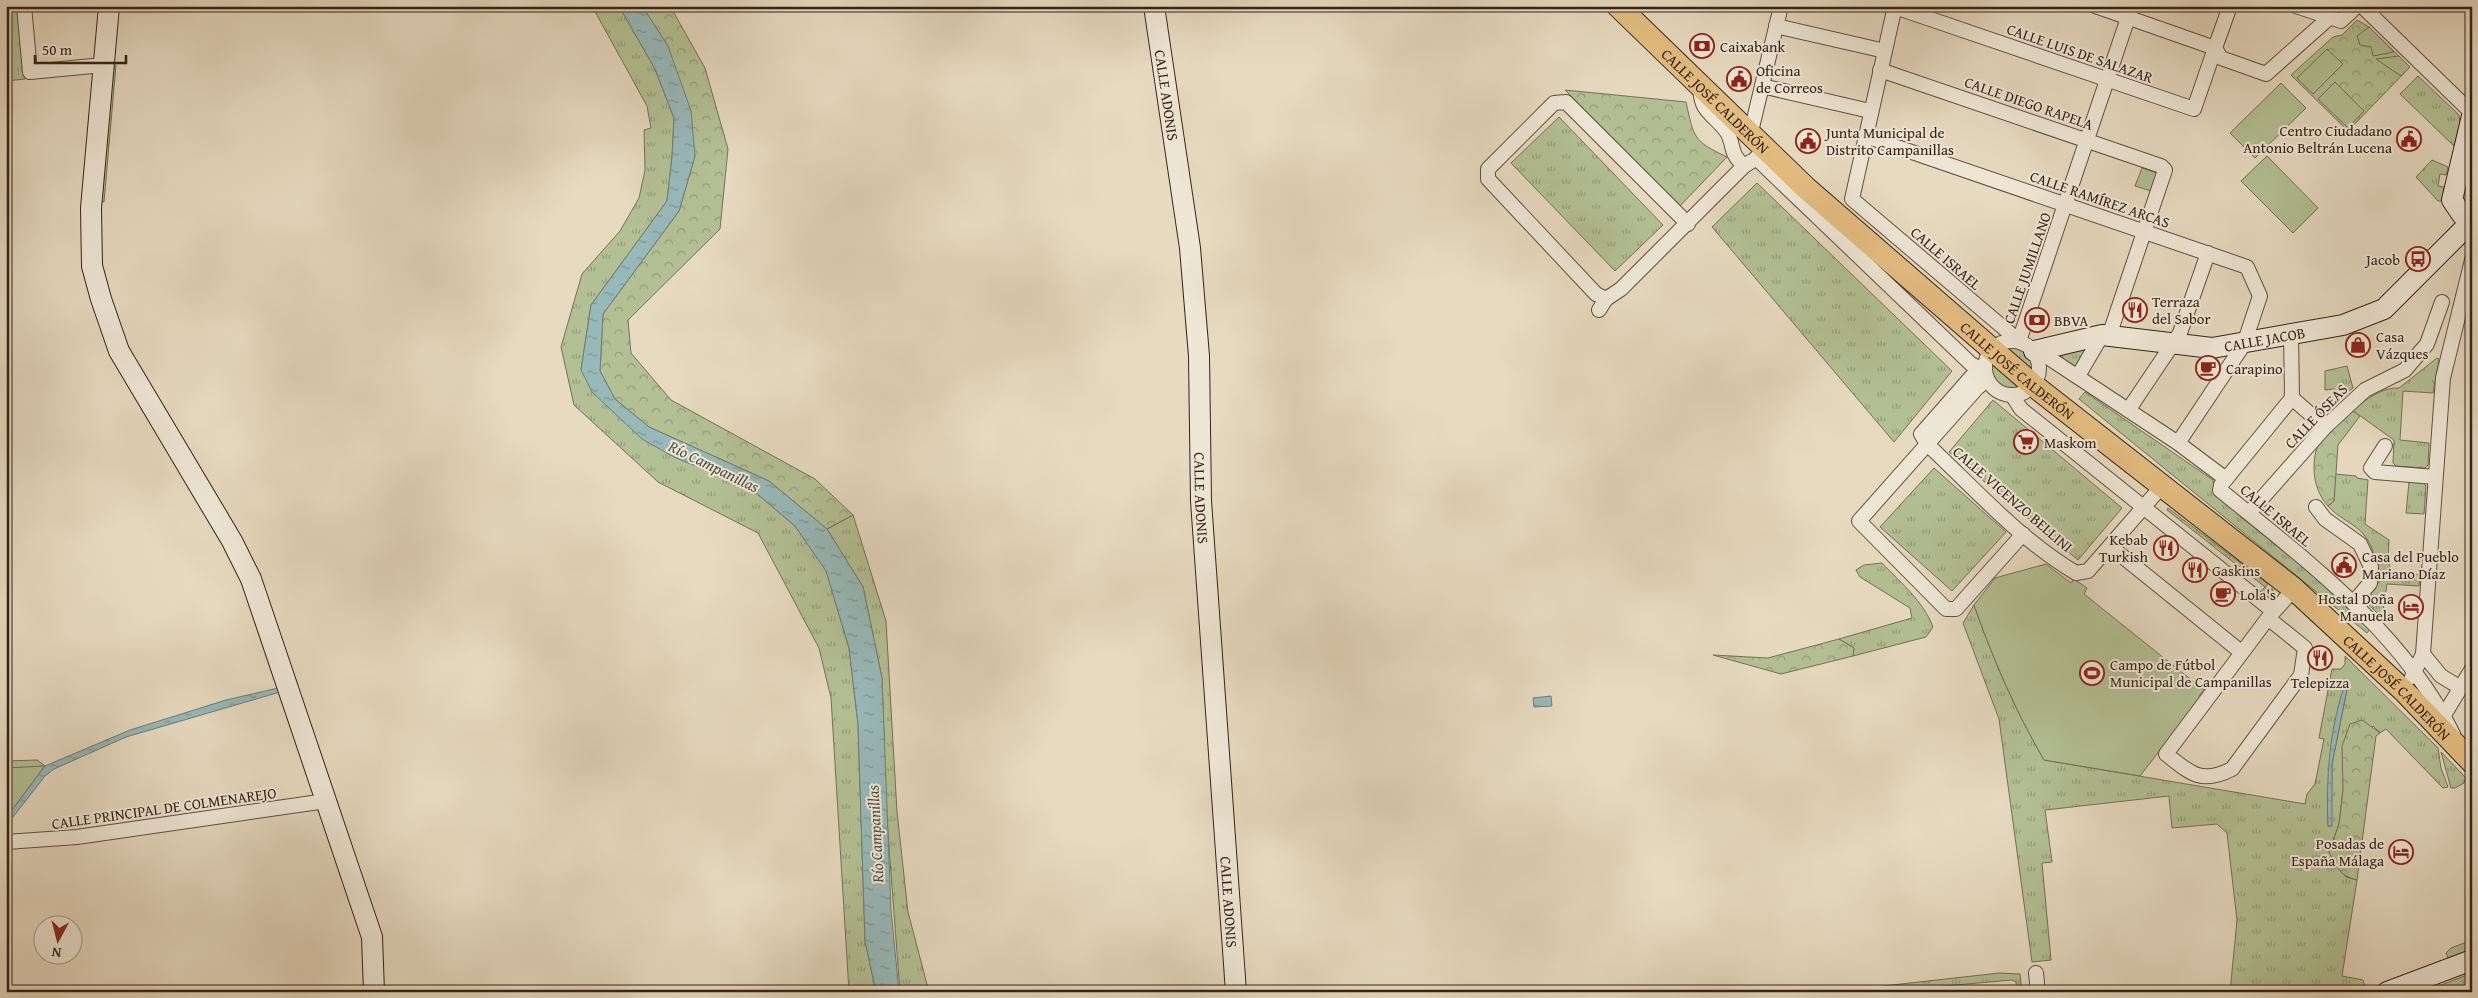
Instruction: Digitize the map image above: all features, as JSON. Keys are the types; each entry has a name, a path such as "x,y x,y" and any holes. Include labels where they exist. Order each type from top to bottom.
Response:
{"main road":[{"name":"CALLE JOSÉ CALDERÓN","path":"1618,6 1699,86 1754,152 1806,188 2033,384 2093,429 2162,486 2409,681 2466,756"}],"street":[{"path":"24,6 30,72 103,65"},
{"path":"109,6 90,235 92,266 100,299 119,351 232,542 251,579 372,937 374,992"},
{"name":"CALLE ADONIS","path":"1154,6 1190,248 1199,356 1201,501 1236,992"},
{"path":"1688,224 1566,102 1554,103 1488,169 1488,179 1596,294 1603,304 1688,224 1754,152 1762,86 1781,6"},
{"path":"1865,136 1895,6"},
{"name":"CALLE LUIS DE SALAZAR","path":"1895,6 2194,109 2215,48"},
{"path":"2095,6 2130,12 2215,48 2220,58 2266,74 2329,18"},
{"path":"2215,48 2230,6"},
{"path":"2296,6 2341,21 2357,6"},
{"path":"2362,6 2472,114"},
{"name":"CALLE JUMILLANO","path":"2031,347 2066,205 2130,12"},
{"path":"1776,26 1885,51"},
{"name":"CALLE DIEGO RAPELA","path":"1880,70 2161,166 2165,170 2146,231"},
{"path":"1699,86 1703,106 1723,127 1729,137 1731,150 1754,152"},
{"path":"1762,86 1870,112"},
{"name":"CALLE JACOB","path":"2031,347 2106,335 2172,345 2212,348 2244,344 2343,325 2384,309 2469,226 2452,200 2472,114"},
{"name":"CALLE ISRAEL","path":"1865,136 1852,199 2031,347 2128,409 2226,478 2220,485 2220,490 2354,602 2397,649 2409,681 2444,716 2466,756"},
{"name":"CALLE RAMÍREZ ARCAS","path":"1865,136 2247,267 2260,296 2244,344 2178,443"},
{"name":"CALLE JOSÉ CALDERÓN","path":"1754,152 1971,364 1986,375 1996,391 2012,395 2021,409 2144,508 2270,614 2305,648 2301,675 2232,769 2216,777 2193,776 2166,754 2241,652"},
{"path":"2078,376 2106,335 2146,231"},
{"path":"2128,409 2180,334 2208,253"},
{"path":"2409,681 2423,654 2443,378 2472,260"},
{"name":"CALLE ÓSEAS","path":"2249,514 2325,427 2365,390 2405,370 2427,344 2442,302"},
{"path":"2226,478 2292,398 2291,334"},
{"path":"2012,395 2028,390 2033,384 2039,368 2031,347 2009,340 1993,348 1988,354 1986,375 1972,376 1921,434 1927,444 1859,521 1946,609 1956,609 2023,534"},
{"path":"2292,398 2325,427"},
{"name":"CALLE VICENZO BELLINI","path":"1927,444 2023,534 2076,573 2088,571 2162,486"},
{"path":"2385,446 2371,468 2376,472 2435,477"},
{"path":"2316,506 2325,519 2360,544 2371,567 2370,583 2354,602"},
{"path":"2111,546 2241,652 2270,614 2294,589"},
{"path":"2423,654 2441,676 2461,688"},
{"path":"2444,716 2472,669"},
{"name":"CALLE PRINCIPAL DE COLMENAREJO","path":"6,842 77,837 326,802"},
{"path":"2387,992 2472,960"},
{"path":"2036,973 2038,992"}],"green space":[{"path":"19,6 25,79 6,81 6,7"},
{"path":"592,6 619,6 655,69 674,118 667,201 591,305 581,370 674,457 749,487 795,526 826,570 849,648 858,724 865,941 876,992 849,992 831,698 819,648 758,533 658,482 574,405 561,347 582,274 620,231 639,198 645,170 644,130 651,128 647,106"},
{"path":"642,6 670,6 705,68 728,149 720,229 628,320 631,353 671,400 815,479 853,515 827,529 769,481 649,427 615,399 600,371 603,314 679,211 695,156 668,46"},
{"path":"2357,20 2369,27 2410,67 2348,131 2291,75 2333,37 2342,35"},
{"path":"2369,27 2394,52 2373,56 2371,47 2360,45 2357,36"},
{"path":"2327,49 2343,64 2313,94 2297,78"},
{"path":"2399,56 2410,67 2401,76 2376,59"},
{"path":"110,63 116,65 104,202 99,200"},
{"path":"2418,76 2459,115 2460,123 2454,146 2400,94"},
{"path":"2335,82 2364,111 2348,128 2318,99"},
{"path":"2281,83 2306,108 2255,158 2230,133"},
{"path":"1565,90 1686,102 1691,124 1697,137 1707,147 1727,157 1680,206"},
{"path":"1559,117 1663,225 1615,271 1511,163"},
{"path":"2267,156 2318,208 2293,233 2241,181"},
{"path":"2432,160 2448,167 2446,175 2440,174 2438,186 2444,187 2442,201 2438,201 2416,177"},
{"path":"2142,168 2157,173 2151,191 2135,186"},
{"path":"1757,183 1952,371 1894,442 1712,227"},
{"path":"2090,344 2077,368 2063,359 2062,354"},
{"path":"2007,346 2018,347 2030,356 2032,366 2030,372 2003,351"},
{"path":"2437,358 2439,359 2433,393 2403,391 2400,440 2429,443 2428,465 2425,468 2396,466 2393,463 2394,440 2352,410 2380,392 2399,388"},
{"path":"1991,362 2022,387 2009,390 1997,385 1990,375"},
{"path":"2347,366 2353,388 2335,401 2334,389 2325,390 2325,371"},
{"path":"2085,392 2213,480 2214,489 2348,603 2371,628 2367,633 2079,399"},
{"path":"1993,400 2122,508 2078,560 1949,452"},
{"path":"2352,410 2360,416 2338,445 2334,501 2328,506 2322,498 2315,479 2314,468 2317,448 2327,430"},
{"path":"1934,468 2006,532 1952,591 1880,527"},
{"path":"2335,474 2356,476 2357,478 2368,480 2365,524 2389,540 2388,560 2391,572 2420,575 2419,586 2387,584 2382,618 2368,604 2375,569 2375,561 2370,544 2361,532 2328,506 2334,501"},
{"path":"2409,482 2423,483 2426,486 2424,514 2406,513"},
{"path":"2168,508 2268,584 2265,588 2269,591 2272,588 2276,598 2272,601 2266,600 2259,594 2265,587 2167,510"},
{"path":"853,515 886,621 897,812 908,912 929,992 900,992 887,821 882,678 863,587 827,529"},
{"path":"1882,563 1918,601 1933,627 1926,637 1853,656 1854,648 1839,639 1912,618 1910,608 1860,577 1856,570 1864,565"},
{"name":"Campo de Fútbol Municipal de Campanillas","path":"2046,564 2071,583 2074,579 2087,588 2084,594 2204,690 2199,696 2201,697 2140,776 2044,760 2005,684 1974,605 1995,578"},
{"path":"1974,605 2005,684 2044,760 2305,804 2307,794 2315,784 2324,739 2319,738 2332,669 2341,669 2345,664 2345,656 2438,748 2441,768 2448,787 2443,788 2386,729 2380,733 2373,726 2343,790 2339,824 2329,852 2346,877 2357,880 2342,976 2363,980 2366,990 2401,978 2397,982 2372,992 2230,992 2237,920 2227,833 2217,824 2172,828 2169,796 2045,810 2052,862 2042,863 2051,960 2032,962 1999,719 1963,623","holes":["2347,690 2332,764 2331,826 2328,826 2328,792 2332,746 2341,697"]},
{"path":"1839,639 1854,648 1853,656 1781,674 1713,655 1768,658"},
{"path":"2362,720 2380,733 2376,736 2357,880 2346,876 2339,870 2329,852 2339,824 2343,790 2342,746 2350,724"},
{"path":"2441,752 2466,778 2464,783 2455,788 2451,788"},
{"path":"37,760 45,766 6,769 6,761"},
{"path":"45,766 6,818 6,768"},
{"path":"2472,940 2472,953 2448,958 2446,953 2451,948"},
{"path":"1999,973 2020,974 2022,992 2017,992 2016,982 2012,980 1877,992 1830,992"},
{"path":"2472,973 2472,992 2423,992"}],"water":[{"name":"Río Campanillas","path":"619,6 642,6 668,46 691,111 695,156 679,211 603,314 600,371 615,399 649,427 769,481 827,529 863,587 882,678 891,910 899,992 876,992 865,941 858,724 849,648 826,571 795,526 749,487 674,457 642,439 592,392 581,370 591,305 667,201 672,157 674,118 655,69"},
{"path":"2344,687 2347,689 2332,764 2332,826 2328,826 2330,756 2335,721"},
{"path":"278,688 280,692 126,737 54,769 45,776 6,826 6,818 45,766 130,730 226,700"},
{"path":"1551,696 1552,706 1534,707 1533,698"}],"place":[{"name":"Caixabank","path":"1702,46"},
{"name":"Oficina de Correos","path":"1739,79"},
{"name":"Centro Ciudadano Antonio Beltrán Lucena","path":"2409,139"},
{"name":"Junta Municipal de Distrito Campanillas","path":"1808,141"},
{"name":"Jacob","path":"2418,259"},
{"name":"Terraza del Sabor","path":"2135,310"},
{"name":"BBVA","path":"2037,320"},
{"name":"Casa Vázques","path":"2358,345"},
{"name":"Carapino","path":"2208,368"},
{"name":"Maskom","path":"2026,442"},
{"name":"Kebab Turkish","path":"2166,548"},
{"name":"Casa del Pueblo Mariano Díaz","path":"2344,565"},
{"name":"Gaskins","path":"2195,570"},
{"name":"Lola's","path":"2223,594"},
{"name":"Hostal Doña Manuela","path":"2411,607"},
{"name":"Telepizza","path":"2320,658"},
{"name":"Campo de Fútbol Municipal de Campanillas","path":"2092,673"},
{"name":"Posadas de España Málaga","path":"2401,852"}]}
